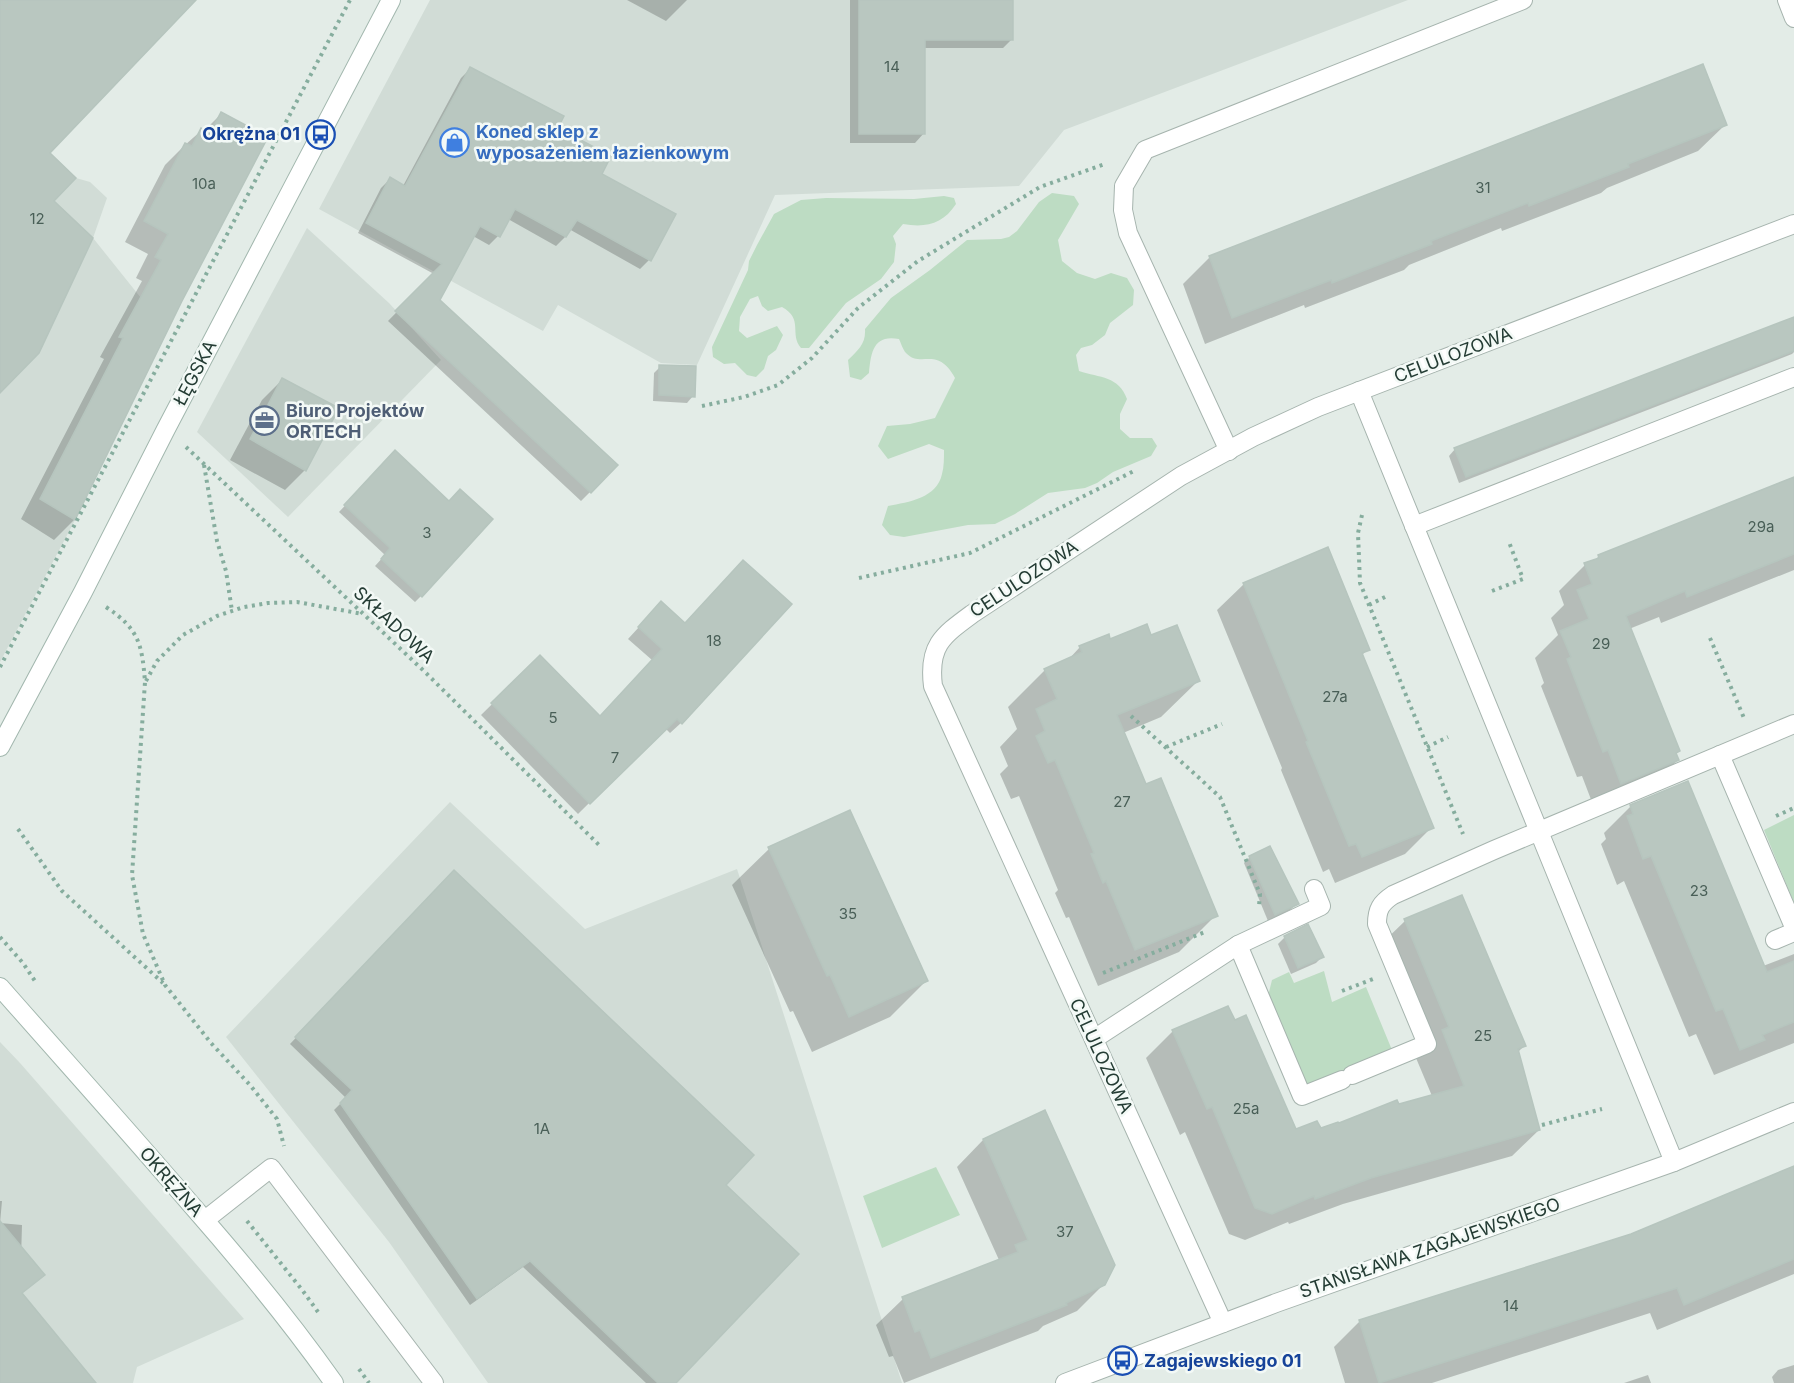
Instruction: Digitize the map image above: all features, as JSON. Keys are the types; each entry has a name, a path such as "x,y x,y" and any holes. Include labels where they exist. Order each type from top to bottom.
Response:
{"street":[{"name":"ŁĘGSKA","path":"0,747 391,0"},
{"path":"1228,451 1128,233 1123,210 1124,186 1145,150 1522,0"},
{"path":"1787,0 1794,18"},
{"name":"CELULOZOWA","path":"1223,1323 933,686 931,668 935,650 949,630 1181,476 1286,422 1359,391 1794,224"},
{"path":"1414,526 1794,377"},
{"path":"1359,391 1674,1162"},
{"path":"1238,945 1302,1096 1426,1044 1377,924 1379,908 1384,901 1433,877 1794,723"},
{"path":"1720,755 1794,927"},
{"path":"1094,1039 1238,945 1321,906 1314,890"},
{"path":"1775,940 1794,932"},
{"name":"OKRĘŻNA","path":"0,987 267,1294 334,1383"},
{"name":"STANISŁAWA ZAGAJEWSKIEGO","path":"1065,1383 1223,1323 1674,1162 1794,1112"},
{"path":"204,1220 271,1168 434,1383"}],"path":[{"path":"0,667 350,0"},
{"path":"702,406 744,397 778,385 812,358 858,308 918,261 1040,187 1145,150"},
{"name":"SKŁADOWA","path":"165,429 425,672 600,846"},
{"path":"203,464 217,541 226,571 232,611"},
{"path":"859,578 970,553 1146,465"},
{"path":"1362,514 1358,533 1360,583 1463,835"},
{"path":"1492,591 1523,579 1509,542"},
{"path":"83,592 120,616 134,631 142,652 145,682 132,875 143,934 165,986"},
{"path":"1369,605 1389,596"},
{"path":"145,682 157,661 183,635 217,616 232,611 268,603 297,602 363,614"},
{"path":"1710,638 1754,741"},
{"path":"1131,716 1220,797 1260,894 1260,902 1255,911"},
{"path":"1166,747 1222,724"},
{"path":"1427,747 1448,738"},
{"path":"18,829 62,891 165,986 211,1043 250,1085 277,1119 284,1147"},
{"path":"1103,974 1212,929"},
{"path":"9,964 17,956"},
{"path":"1542,1125 1602,1109"}],"shaded area":[{"path":"430,0 1408,0 1064,130 1019,186 775,195 697,365 661,363 558,305 543,331 319,209"},
{"path":"0,104 76,178 90,182 107,198 93,238 141,298 174,316 75,520 0,662"},
{"name":"Biuro Projektów ORTECH","path":"307,228 389,303 441,360 288,517 197,432"},
{"path":"450,802 585,929 737,869 902,1383 488,1383 389,1242 226,1037"},
{"path":"0,1042 244,1319 137,1367 133,1383 0,1383"}],"green space":[{"path":"1052,193 1074,196 1079,204 1058,240 1062,261 1077,273 1095,279 1111,273 1127,278 1134,290 1133,305 1110,323 1105,335 1092,345 1081,348 1076,355 1079,371 1108,379 1119,386 1127,399 1120,414 1120,429 1130,438 1152,438 1157,446 1151,456 1113,472 1097,483 1085,488 1048,493 995,524 968,525 904,537 890,535 882,525 888,506 905,503 928,494 934,489 942,474 944,450 929,444 888,459 878,446 887,426 910,424 935,418 955,378 942,362 912,357 905,352 899,339 890,338 879,342 873,352 869,373 861,380 850,377 848,360 863,343 865,329 891,298 967,240 1009,237 1017,231 1039,202"},
{"path":"944,196 954,198 956,204 951,211 940,220 926,225 903,224 893,236 896,244 894,262 881,279 846,303 809,348 801,348 798,343 793,316 782,307 768,311 762,306 758,296 750,299 740,317 739,331 747,338 777,326 783,335 776,350 768,356 764,369 756,377 747,375 735,363 724,364 713,357 712,347 748,270 749,261 774,214 801,200 914,199"},
{"path":"1794,815 1794,903 1764,830"},
{"path":"1324,971 1332,1002 1366,987 1392,1050 1306,1087 1267,1000 1272,980 1289,972 1294,983"},
{"path":"936,1167 960,1215 882,1248 863,1196"}],"building":[{"path":"0,0 196,0 50,153 76,178 54,201 93,238 39,353 0,393"},
{"path":"859,0 1013,0 1013,40 925,40 925,134 859,134"},
{"path":"1703,64 1727,125 1628,164 1629,167 1529,206 1528,203 1332,283 1331,280 1232,318 1209,256"},
{"path":"470,67 564,116 558,128 611,156 602,174 676,214 651,261 577,220 566,237 515,209 500,237 480,226 440,300 618,465 591,493 395,311 442,264 366,223 390,177 405,186"},
{"path":"221,112 268,137 182,301 75,520 40,499 123,338 119,337 161,260 155,257 168,234 144,221 185,143 192,146 201,128 210,133"},
{"path":"1794,317 1794,351 1466,477 1454,448"},
{"path":"659,365 696,366 695,397 659,395"},
{"path":"282,378 339,408 306,471 250,439"},
{"path":"395,450 449,501 460,489 493,519 422,597 381,559 390,548 344,505"},
{"path":"1794,477 1794,554 1687,597 1685,591 1626,616 1680,751 1676,753 1679,760 1621,784 1608,750 1603,752 1567,659 1571,657 1560,631 1589,619 1577,590 1592,584 1584,563 1599,558 1598,555"},
{"path":"1328,547 1370,650 1362,653 1434,828 1362,857 1356,844 1349,846 1243,583"},
{"path":"743,560 792,604 682,724 677,719 590,804 491,703 540,655 600,716 662,649 638,627 661,601 685,623"},
{"path":"1147,624 1151,635 1177,625 1200,681 1117,715 1146,784 1161,778 1218,916 1135,950 1106,881 1103,883 1091,854 1094,853 1055,760 1048,763 1036,736 1045,731 1036,709 1057,699 1044,669 1082,652 1079,646 1109,634 1110,639"},
{"path":"1688,781 1767,972 1794,961 1794,1022 1762,1035 1765,1040 1740,1050 1723,1009 1716,1011 1651,856 1643,859 1627,816 1633,814 1630,805"},
{"path":"850,810 928,981 849,1017 830,975 827,976 768,847"},
{"path":"1270,846 1299,904 1275,915 1249,856"},
{"path":"454,870 754,1155 726,1185 799,1254 676,1383 658,1383 530,1261 477,1299 340,1103 352,1090 295,1037"},
{"path":"1462,895 1526,1046 1518,1049 1540,1130 1371,1178 1315,1199 1314,1196 1272,1214 1255,1208 1212,1107 1207,1109 1172,1030 1228,1006 1235,1020 1246,1015 1296,1129 1317,1121 1321,1128 1397,1100 1399,1104 1464,1086 1442,1030 1449,1027 1404,919"},
{"path":"1308,924 1324,957 1298,968 1284,936"},
{"path":"1045,1110 1115,1265 1105,1285 1066,1303 1067,1305 931,1358 920,1330 915,1332 902,1297 1018,1252 1015,1245 1028,1240 983,1139"},
{"path":"1794,1166 1794,1259 1684,1305 1677,1288 1379,1383 1359,1320 1631,1234"},
{"path":"0,1221 45,1275 22,1293 96,1383 0,1383"}],"place":[{"name":"Okrężna 01","path":"321,134"},
{"name":"Koned sklep z wyposażeniem łazienkowym","path":"455,142"},
{"name":"Biuro Projektów ORTECH","path":"265,421"},
{"name":"Zagajewskiego 01","path":"1123,1361"}]}
